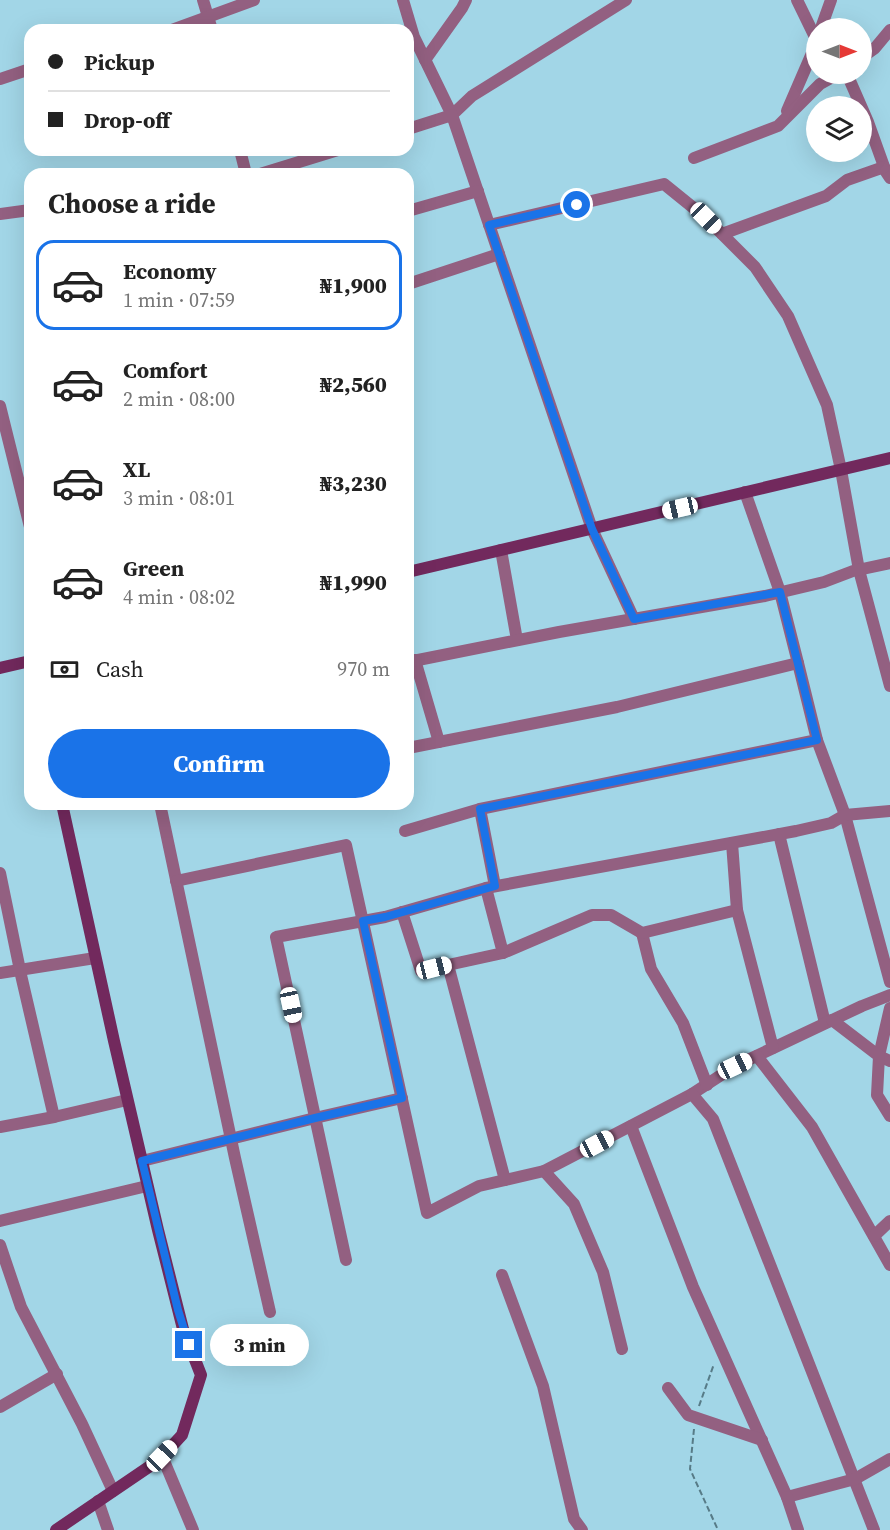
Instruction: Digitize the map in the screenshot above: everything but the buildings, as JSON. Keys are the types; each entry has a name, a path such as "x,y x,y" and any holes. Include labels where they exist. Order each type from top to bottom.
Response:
{"main road":[{"path":"414,571 890,458"},
{"path":"0,668 24,662"},
{"path":"56,1530 162,1456 182,1435 201,1375 183,1329 147,1186 63,810"}],"street":[{"path":"203,0 210,24"},
{"path":"187,24 254,0"},
{"path":"403,0 406,24"},
{"path":"425,60 466,0"},
{"path":"797,0 806,18"},
{"path":"825,18 831,0"},
{"path":"414,127 452,115 472,96 623,1"},
{"path":"872,50 890,30"},
{"path":"414,37 452,115 592,529 634,619"},
{"path":"778,126 791,105 806,68"},
{"path":"0,79 24,71"},
{"path":"694,158 778,126 820,84"},
{"path":"722,234 826,196 847,180 887,172 852,84"},
{"path":"280,168 318,156"},
{"path":"489,225 664,184 706,218 755,267 788,316 827,405 858,570 890,686"},
{"path":"414,209 478,191"},
{"path":"0,214 24,211"},
{"path":"414,282 499,254"},
{"path":"0,406 24,503"},
{"path":"746,492 780,592 817,740 845,815 890,982"},
{"path":"501,550 517,640"},
{"path":"414,661 780,592 890,563"},
{"path":"414,747 617,707 798,663"},
{"path":"414,667 438,742"},
{"path":"405,831 480,809 817,740"},
{"path":"480,809 503,953"},
{"path":"161,810 270,1312"},
{"path":"346,1260 276,938 402,912 491,887 779,834 831,823 845,815 890,811"},
{"path":"779,834 829,1022 885,1058"},
{"path":"732,843 737,910 773,1048"},
{"path":"176,881 346,845 427,1213 479,1186 544,1171 692,1094 735,1066 890,995"},
{"path":"0,873 54,1117"},
{"path":"402,912 421,971 503,953 592,915 611,915 642,933 737,910"},
{"path":"642,933 651,969 683,1023 707,1085"},
{"path":"0,973 95,958"},
{"path":"448,965 505,1180"},
{"path":"890,1008 885,1058 878,1095 890,1116"},
{"path":"757,1056 812,1127 890,1265"},
{"path":"692,1094 713,1119 874,1530"},
{"path":"142,1161 402,1098"},
{"path":"0,1127 127,1100"},
{"path":"632,1126 693,1287 788,1497 798,1530"},
{"path":"544,1171 574,1204 603,1272 622,1349"},
{"path":"0,1221 147,1186"},
{"path":"874,1236 890,1221"},
{"path":"0,1245 21,1307 57,1374 113,1491"},
{"path":"502,1275 543,1386 572,1525 582,1530"},
{"path":"0,1407 57,1374"},
{"path":"668,1388 688,1415 762,1440"},
{"path":"162,1456 193,1530"},
{"path":"788,1497 855,1479 890,1459"},
{"path":"98,1501 108,1530"}],"path":[{"path":"718,1530 690,1469 695,1417 720,1347"}],"route":[{"path":"189,1345 178,1310 142,1161 402,1098 363,921 495,886 480,809 817,740 780,592 634,619 592,529 489,225 577,205"}]}
